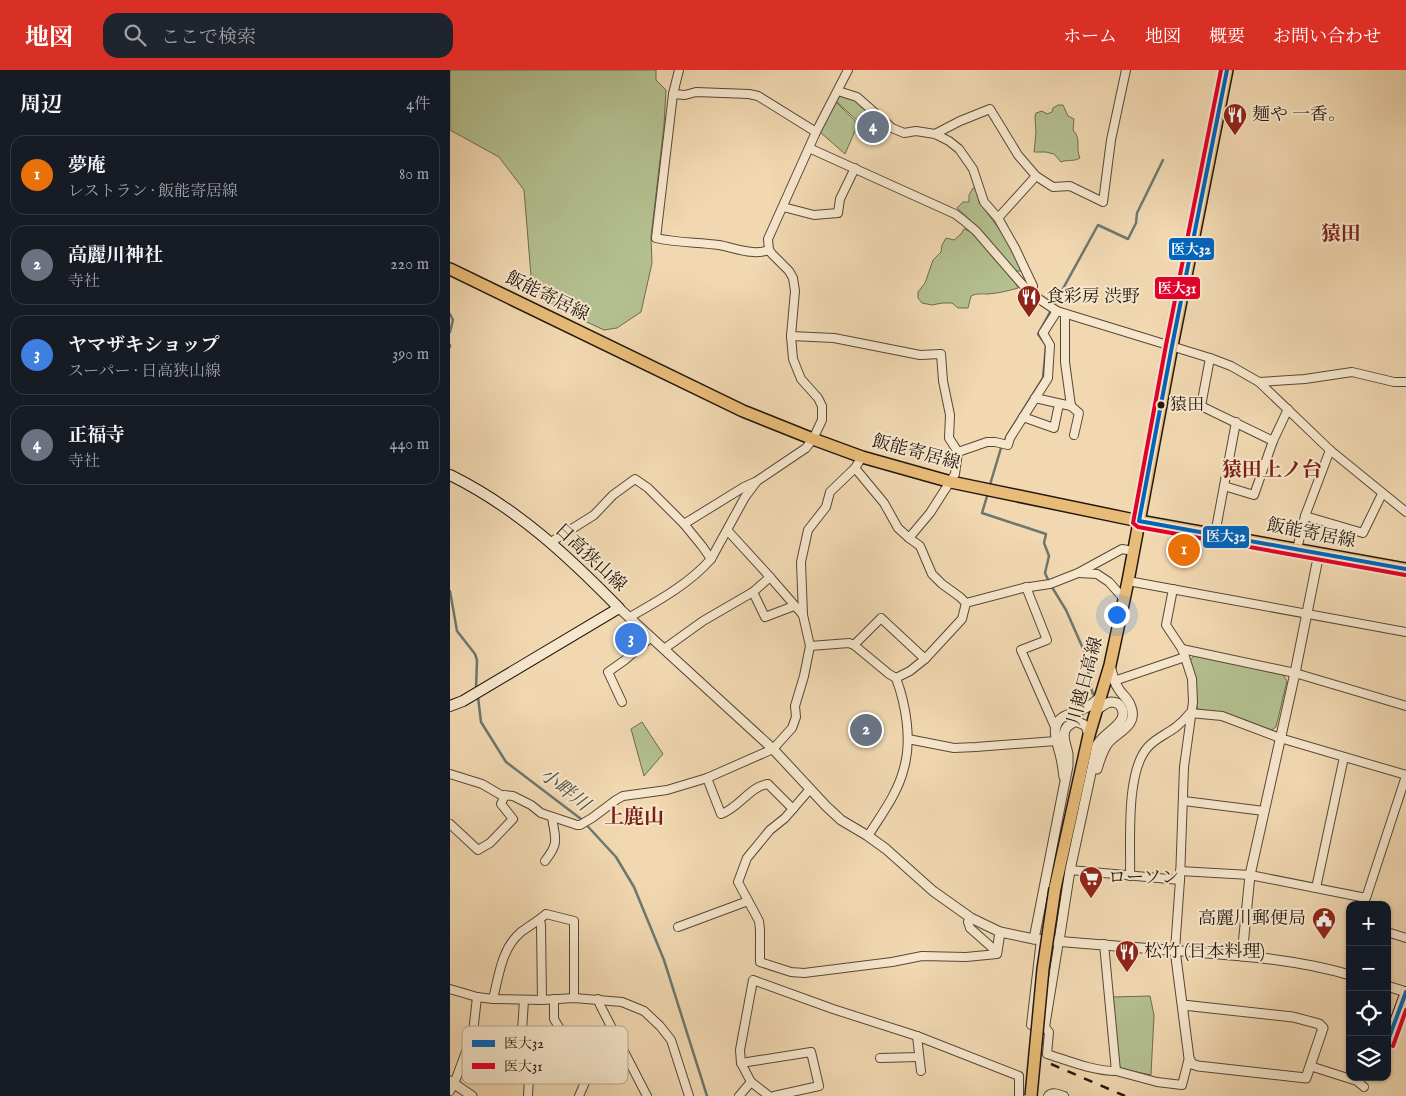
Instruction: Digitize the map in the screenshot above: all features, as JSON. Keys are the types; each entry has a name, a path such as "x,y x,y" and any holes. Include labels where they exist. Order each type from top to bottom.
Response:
{"main road":[{"name":"川越日高線","path":"1031,1096 1043,968 1055,888 1089,735 1110,665 1124,600 1224,71"},
{"name":"飯能寄居線","path":"450,269 735,406 813,439 862,457 951,482 1139,521 1406,570"},
{"name":"日高狭山線","path":"450,475 475,487 512,511 551,542 620,608 472,696 450,706"},
{"path":"1390,1036 1406,992"}],"street":[{"path":"678,70 673,94 656,238 667,241 718,245 761,253 769,250"},
{"path":"684,524 757,481 806,448 813,439 822,420 822,406 818,398 801,379 793,359 791,336 795,291 793,278 789,271 769,250 768,239 816,132 848,70"},
{"path":"935,134 990,109 1018,155 1036,176 1053,187 1070,186 1103,202 1111,140 1126,70"},
{"path":"838,91 857,97 892,128 904,133 916,131 935,134 949,140 960,149 973,169 984,202 998,218 1015,248 1033,286 1034,295"},
{"path":"673,94 686,95 696,92 758,96 816,132"},
{"path":"809,148 955,214 976,231 1021,283 1056,311 1210,358 1231,366 1259,382 1330,450 1406,512"},
{"path":"783,207 814,215 838,213 840,199 855,168"},
{"path":"998,218 1036,176"},
{"path":"958,452 987,442 1004,444 1017,428 1048,378 1050,345 1043,333 1056,311"},
{"path":"1065,314 1066,362 1071,406"},
{"path":"791,336 834,338 920,355 940,354 950,415 949,438 958,452 955,474 930,514 909,538"},
{"path":"1210,358 1201,406 1273,441"},
{"path":"1259,382 1306,379 1352,372 1394,382 1406,382"},
{"path":"1035,398 1071,406 1079,413 1074,435"},
{"path":"1023,417 1054,428 1059,404"},
{"path":"1224,486 1254,495 1273,441 1288,409"},
{"path":"1215,534 1236,422"},
{"path":"1297,549 1305,516 1330,450"},
{"path":"450,774 482,784 501,795 513,796 532,805 541,813 577,825 584,823 623,796 667,790 708,778 773,749 792,728 796,717 795,706 810,646 803,615 801,562 808,530 826,506 830,492 855,468 862,457"},
{"path":"855,468 884,503 898,528 920,546 932,574 966,603"},
{"path":"551,542 594,515 613,495 635,479 648,488 684,524 711,559"},
{"path":"630,617 670,594 703,568 711,559 745,497 757,481"},
{"path":"1305,516 1363,533 1382,494"},
{"path":"728,531 803,615"},
{"path":"966,603 1026,587 1050,584 1078,573 1122,550 1133,551"},
{"path":"1242,956 1250,876 1295,673 1319,553"},
{"path":"1078,573 1097,574 1108,582 1124,600"},
{"path":"664,649 703,622 753,592 770,577"},
{"path":"1128,580 1173,590 1406,632"},
{"path":"1026,587 1047,640 1020,650 1055,727"},
{"path":"1173,590 1166,626 1186,657 1192,679 1193,702 1184,767 1184,801 1175,950 1189,1058 1192,1064 1198,1066 1306,1078 1323,1028 1319,1024 1293,1017 1183,1005"},
{"path":"753,592 765,617 794,606"},
{"path":"896,678 910,671 925,659 962,619 966,603"},
{"path":"620,608 773,749 841,820 886,848 933,891 971,918 1000,932 1037,939 1290,961 1346,974"},
{"path":"854,645 881,618 925,659"},
{"path":"622,702 608,672 626,660 651,637"},
{"path":"810,646 849,643 854,645 896,678 903,696 908,739 905,768 895,792 868,836"},
{"path":"1182,649 1295,673 1406,706"},
{"path":"1114,681 1186,657"},
{"path":"1082,811 1104,750 1112,739 1129,724 1132,718 1130,704 1114,681 1110,665"},
{"path":"1065,782 1054,734 1055,727 1064,716 1087,708 1101,696"},
{"path":"1096,710 1105,704 1113,702 1122,708 1124,714 1118,725 1104,736 1098,746 1082,811 1070,870 1045,1026 1049,1032 1047,1054 1080,1065 1182,1086 1189,1058"},
{"path":"1180,871 1250,876 1316,888 1366,901 1406,776 1280,738 1222,716 1190,713"},
{"path":"1130,876 1131,799 1133,781 1139,761 1148,747 1176,727 1190,713"},
{"path":"1045,1026 1031,1025 1037,939 1068,766 1064,735 1065,728 1073,722 1078,722 1086,726 1089,735"},
{"path":"908,739 954,748 976,748 1056,741"},
{"path":"1316,888 1344,757"},
{"path":"708,778 722,814 729,812 761,785 768,784 793,809"},
{"path":"810,789 793,809 770,830 747,858 738,882 758,921 760,930 760,962 791,972 804,973 922,956 966,956 997,954 997,952"},
{"path":"450,824 478,850 490,843 513,819 501,804 505,795"},
{"path":"1184,801 1264,811"},
{"path":"545,861 556,844 552,817"},
{"path":"1070,870 1180,880"},
{"path":"678,928 748,901"},
{"path":"493,999 506,949 520,933 546,914 574,921 574,998"},
{"path":"971,918 968,922 970,928 997,952"},
{"path":"540,920 542,1000"},
{"path":"997,952 1000,932"},
{"path":"1391,933 1406,938"},
{"path":"1104,944 1116,1071"},
{"path":"769,1096 751,1082 741,1063 740,1050 753,980 833,1009 917,1036 1019,1076 1019,1096"},
{"path":"1391,987 1406,992"},
{"path":"450,989 477,997 493,999 598,999 622,1002 644,1011 671,1040 689,1096"},
{"path":"474,1026 477,997"},
{"path":"554,999 554,1019 558,1026"},
{"path":"598,999 611,1026"},
{"path":"522,1026 524,1000"},
{"path":"917,1036 921,1071"},
{"path":"741,1063 811,1052 819,1086 774,1096"},
{"path":"880,1058 919,1057"},
{"path":"628,1059 647,1096"},
{"path":"462,1060 452,1085 472,1096"},
{"path":"1310,1066 1357,1081 1364,1087"},
{"path":"739,1096 751,1082"},
{"path":"579,1096 584,1084"},
{"path":"1048,1096 1055,1093 1064,1096"}],"green space":[{"path":"450,70 656,70 656,80 666,90 664,125 651,237 652,263 641,312 617,328 604,330 555,307 532,288 524,190 499,157 450,130"},
{"path":"840,96 854,99 868,111 860,123 836,101"},
{"path":"836,102 858,124 845,154 820,132"},
{"path":"1063,105 1068,116 1074,119 1073,130 1078,140 1080,158 1078,159 1061,162 1054,154 1034,152 1036,113 1042,111 1047,114 1052,112 1053,108"},
{"path":"973,188 978,189 979,202 1003,234 1012,249 1021,271 1016,271 957,208 963,202 969,202 969,195"},
{"path":"964,229 978,238 995,260 1011,276 1018,288 996,293 973,295 971,296 968,308 958,308 952,303 932,305 922,303 918,298 918,292 925,283 933,260 941,252 946,238 954,240"},
{"path":"1195,655 1283,675 1287,681 1276,727 1270,731 1224,713 1199,710 1196,705 1195,676 1190,660"},
{"path":"642,722 663,754 644,776 631,729"},
{"path":"1150,996 1154,1015 1151,1075 1122,1069 1119,1065 1112,997"}],"waterway":[{"path":"989,488 1001,448 1043,378 1046,345 1038,334 1098,225 1128,239 1136,223 1137,213 1163,160"},
{"path":"450,314 453,320 450,332"},
{"path":"988,493 982,513 1046,534 1044,543 1049,556 1045,573 1066,610 1085,653 1093,694"},
{"name":"小畔川","path":"450,591 457,631 475,654 477,660 476,689"},
{"name":"小畔川","path":"478,697 481,722 506,762 581,819 616,857 634,887 664,960 707,1096"}],"railway":[{"path":"1051,1064 1125,1096"}],"transit line":[{"name":"医大31","path":"1221,70 1166,345 1133,523 1138,527 1405,575"},
{"name":"医大32","path":"1227,70 1139,521 1406,569"},
{"name":"医大32","path":"1390,1036 1406,992"},
{"name":"医大31","path":"1393,1046 1406,1010"}],"place":[{"name":"正福寺","path":"873,127"},
{"name":"麺や 一香。","path":"1235,136"},
{"name":"食彩房 渋野","path":"1029,318"},
{"name":"猿田","path":"1161,405"},
{"name":"夢庵","path":"1184,550"},
{"name":"ヤマザキショップ","path":"631,639"},
{"name":"高麗川神社","path":"866,730"},
{"name":"ローソン","path":"1091,899"},
{"name":"高麗川郵便局","path":"1324,940"},
{"name":"松竹 (日本料理)","path":"1127,973"}],"district":[{"name":"猿田","path":"1341,234"},
{"name":"猿田上ノ台","path":"1272,470"},
{"name":"上鹿山","path":"634,817"}]}
